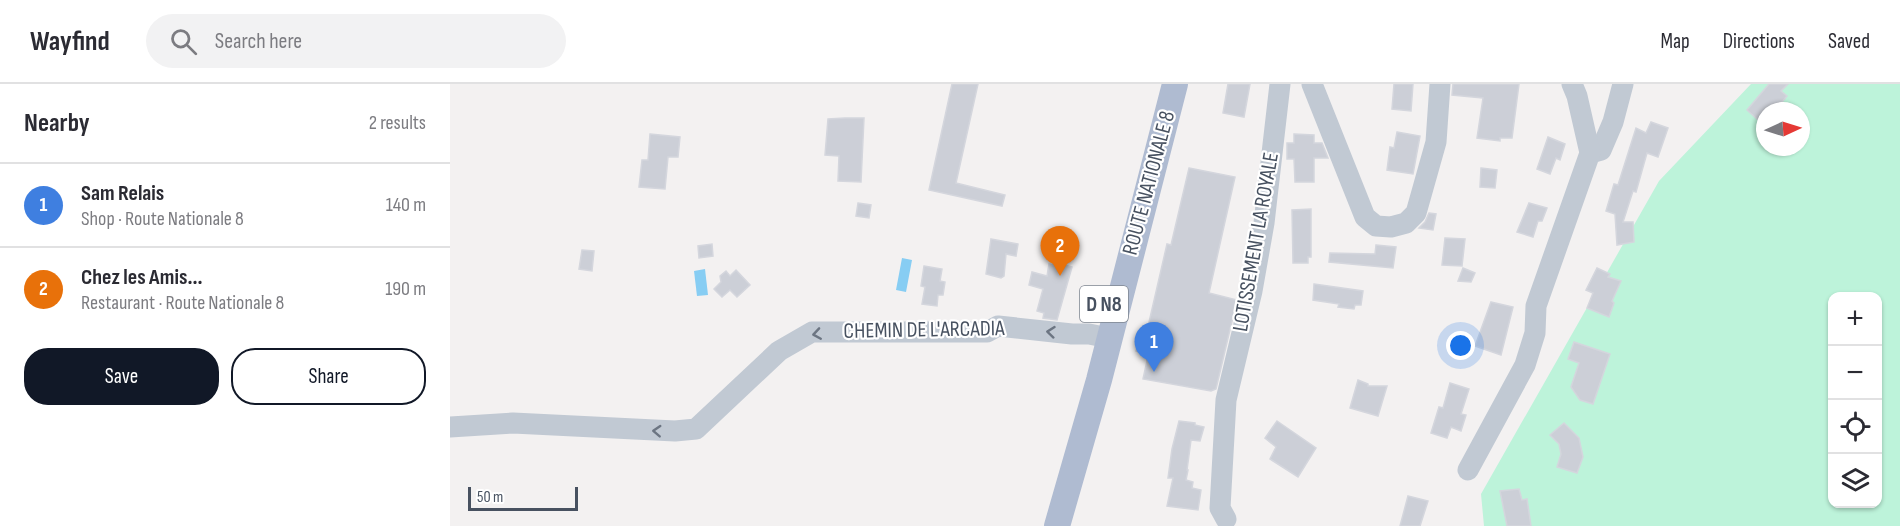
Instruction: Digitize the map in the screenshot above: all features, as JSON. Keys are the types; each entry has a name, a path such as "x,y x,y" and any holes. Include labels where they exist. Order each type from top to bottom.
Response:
{"main road":[{"name":"ROUTE NATIONALE 8","path":"1056,526 1161,84"},
{"name":"ROUTE NATIONALE 8","path":"1102,337 1175,84"}],"street":[{"name":"LOTISSEMENT LA ROYALE","path":"1226,519 1220,508 1226,400 1252,291 1264,223 1280,84"},
{"path":"1312,84 1365,217 1376,226 1390,227 1406,223 1416,213 1436,141 1440,84"},
{"path":"1468,470 1525,365 1535,333 1536,306 1590,153 1577,96 1572,84"},
{"path":"1590,153 1601,150 1623,84"},
{"name":"CHEMIN DE L'ARCADIA","path":"450,427 513,423 675,431 696,429 779,351 812,332 987,332 998,326 1102,337"}],"green space":[{"path":"1751,84 1900,84 1900,526 1484,526 1481,494 1659,181"}],"water":[{"path":"902,258 912,260 906,292 896,290"},
{"path":"705,269 708,295 697,296 694,271"}],"building":[{"path":"952,84 978,84 956,183 1005,195 1002,206 929,190"},
{"path":"1228,84 1250,84 1244,117 1223,113"},
{"path":"1394,84 1413,84 1411,111 1392,109"},
{"path":"1453,84 1519,84 1512,138 1500,138 1500,141 1477,138 1483,98 1452,95"},
{"path":"1769,84 1788,84 1781,91 1787,96 1782,102 1756,102 1756,118 1747,110"},
{"path":"864,118 861,182 838,181 839,156 825,155 828,119"},
{"path":"1651,122 1668,128 1658,157 1647,153 1636,192 1633,191 1623,222 1633,222 1634,242 1617,245 1615,214 1606,211 1614,184 1618,185 1636,128 1646,133"},
{"path":"1397,132 1420,136 1413,174 1387,170 1390,147 1394,148"},
{"path":"650,134 680,137 678,157 668,157 665,189 639,187 642,160 648,160"},
{"path":"1294,134 1314,135 1314,143 1322,143 1328,158 1314,158 1314,182 1295,182 1294,159 1287,159 1287,143 1294,143"},
{"path":"1548,137 1565,144 1560,160 1556,158 1550,174 1537,169"},
{"path":"1189,168 1235,177 1209,293 1237,300 1216,389 1211,391 1143,379 1147,361 1145,354 1136,351 1142,330 1147,331 1167,244 1171,245"},
{"path":"1481,168 1497,170 1495,188 1480,187"},
{"path":"858,203 871,205 869,218 856,216"},
{"path":"1529,203 1547,208 1542,221 1538,221 1533,237 1517,232"},
{"path":"1311,209 1311,257 1308,257 1308,263 1293,263 1292,210"},
{"path":"1429,213 1436,214 1433,230 1419,228 1425,222"},
{"path":"1445,238 1465,239 1462,266 1442,265"},
{"path":"991,239 1018,244 1016,256 1006,254 1004,276 1001,278 986,274"},
{"path":"712,244 713,256 699,258 698,246"},
{"path":"1376,245 1396,247 1393,268 1329,262 1330,253 1375,254"},
{"path":"582,250 594,251 592,271 579,269"},
{"path":"1054,262 1072,267 1057,320 1043,318 1044,313 1037,311 1043,289 1029,285 1032,272 1047,276 1049,264 1053,265"},
{"path":"924,266 942,269 940,281 945,282 943,295 938,295 937,306 922,304 925,287 921,286"},
{"path":"1463,268 1475,273 1471,282 1458,281"},
{"path":"1597,268 1610,274 1608,277 1621,281 1612,301 1614,303 1609,317 1587,308 1593,293 1586,290"},
{"path":"736,270 750,285 737,297 730,290 722,297 714,289 721,282 720,276 726,271 730,276"},
{"path":"1314,284 1363,291 1361,305 1355,305 1354,309 1313,300"},
{"path":"1491,302 1513,307 1501,355 1475,346"},
{"path":"1574,342 1610,354 1593,404 1580,400 1571,387 1579,363 1568,359"},
{"path":"1358,380 1368,386 1387,386 1378,416 1350,408"},
{"path":"1450,383 1469,389 1461,414 1466,415 1461,431 1451,427 1447,438 1431,433 1439,407 1443,408"},
{"path":"1179,421 1204,427 1200,441 1191,440 1186,480 1193,482 1192,488 1201,490 1198,510 1167,506 1173,478 1168,478 1172,449"},
{"path":"1277,421 1316,448 1298,477 1270,459 1276,447 1265,438"},
{"path":"1564,423 1579,438 1583,457 1577,473 1557,467 1561,454 1559,444 1550,435"},
{"path":"1519,489 1522,500 1527,499 1531,526 1507,526 1500,491"},
{"path":"1408,496 1428,501 1420,526 1400,526"}],"place":[{"name":"Chez les Amis...","path":"1060,276"},
{"name":"Sam Relais","path":"1154,372"}]}
